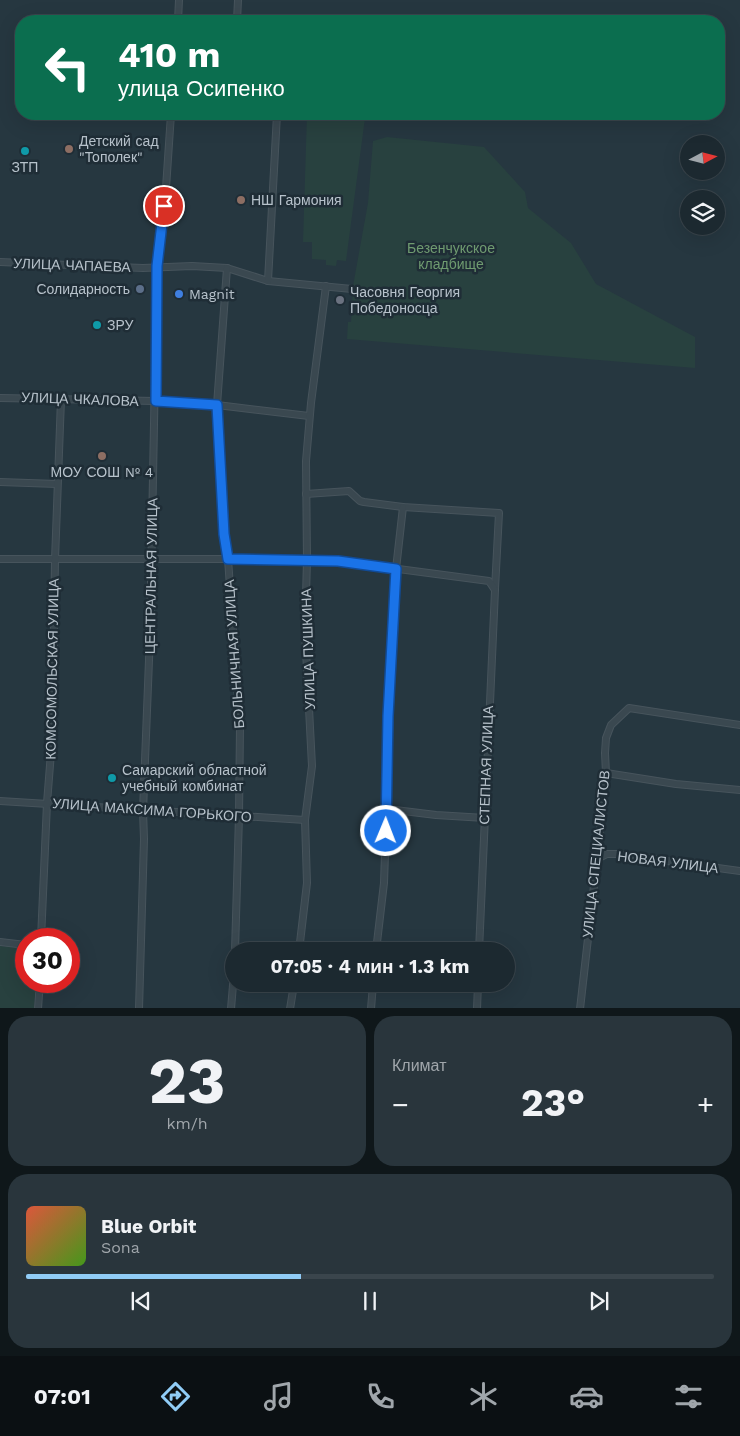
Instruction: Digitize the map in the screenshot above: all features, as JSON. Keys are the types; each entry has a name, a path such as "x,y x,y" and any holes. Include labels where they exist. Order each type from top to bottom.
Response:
{"street":[{"path":"178,15 179,0"},
{"path":"237,15 238,0"},
{"name":"ЦЕНТРАЛЬНАЯ УЛИЦА","path":"139,1008 144,839 143,811 150,635 150,559 156,401 157,266 166,188 171,120"},
{"path":"268,281 276,120"},
{"name":"УЛИЦА ЧАПАЕВА","path":"0,262 93,266 227,268 268,281 352,289"},
{"name":"БОЛЬНИЧНАЯ УЛИЦА","path":"227,268 217,405 224,534 228,559 240,728 235,942"},
{"name":"УЛИЦА ПУШКИНА","path":"300,942 307,883 305,820 312,766 305,632 307,560 306,461 309,416 326,286"},
{"name":"УЛИЦА ЧКАЛОВА","path":"0,398 156,401 217,405 309,416"},
{"name":"КОМСОМОЛЬСКАЯ УЛИЦА","path":"41,928 52,740 57,484 61,399"},
{"path":"0,482 57,484"},
{"path":"306,494 349,492 360,501 403,507 396,569 388,716 384,883 377,942"},
{"name":"СТЕПНАЯ УЛИЦА","path":"403,507 499,513 479,942"},
{"path":"0,559 338,561 489,581 494,590"},
{"name":"УЛИЦА СПЕЦИАЛИСТОВ","path":"580,1008 606,773 606,738 611,725 629,708 740,725"},
{"path":"606,773 676,784 740,790"},
{"name":"УЛИЦА МАКСИМА ГОРЬКОГО","path":"0,802 47,803 143,811 305,820"},
{"path":"387,808 436,815 484,818"},
{"name":"НОВАЯ УЛИЦА","path":"597,859 607,854 616,854 740,871"},
{"path":"0,942 15,944"},
{"path":"231,1008 232,992"},
{"path":"290,1008 293,992"},
{"path":"371,1008 372,992"},
{"path":"477,1008 478,992"},
{"path":"38,1008 39,993"}],"green space":[{"path":"307,120 365,120 346,261 337,260 336,266 326,265 326,260 312,259 312,242 303,242"},
{"name":"Безенчукское кладбище","path":"387,137 484,147 525,192 528,208 571,243 596,284 695,337 695,368 347,339 348,322 351,322 353,286 368,203 373,141"},
{"path":"0,946 15,947 15,993 35,993 34,1008 0,1008"}],"place":[{"name":"Детский сад \"Тополек\"","path":"69,149"},
{"name":"ЗТП","path":"25,151"},
{"name":"НШ Гармония","path":"241,200"},
{"name":"Солидарность","path":"140,289"},
{"name":"Magnit","path":"179,294"},
{"name":"Часовня Георгия Победоносца","path":"340,300"},
{"name":"ЗРУ","path":"97,325"},
{"name":"МОУ СОШ № 4","path":"102,456"},
{"name":"Самарский областной учебный комбинат","path":"112,778"}],"route":[{"path":"164,206 157,266 156,401 217,405 224,534 228,559 338,561 396,569 388,716 386,831"}]}
